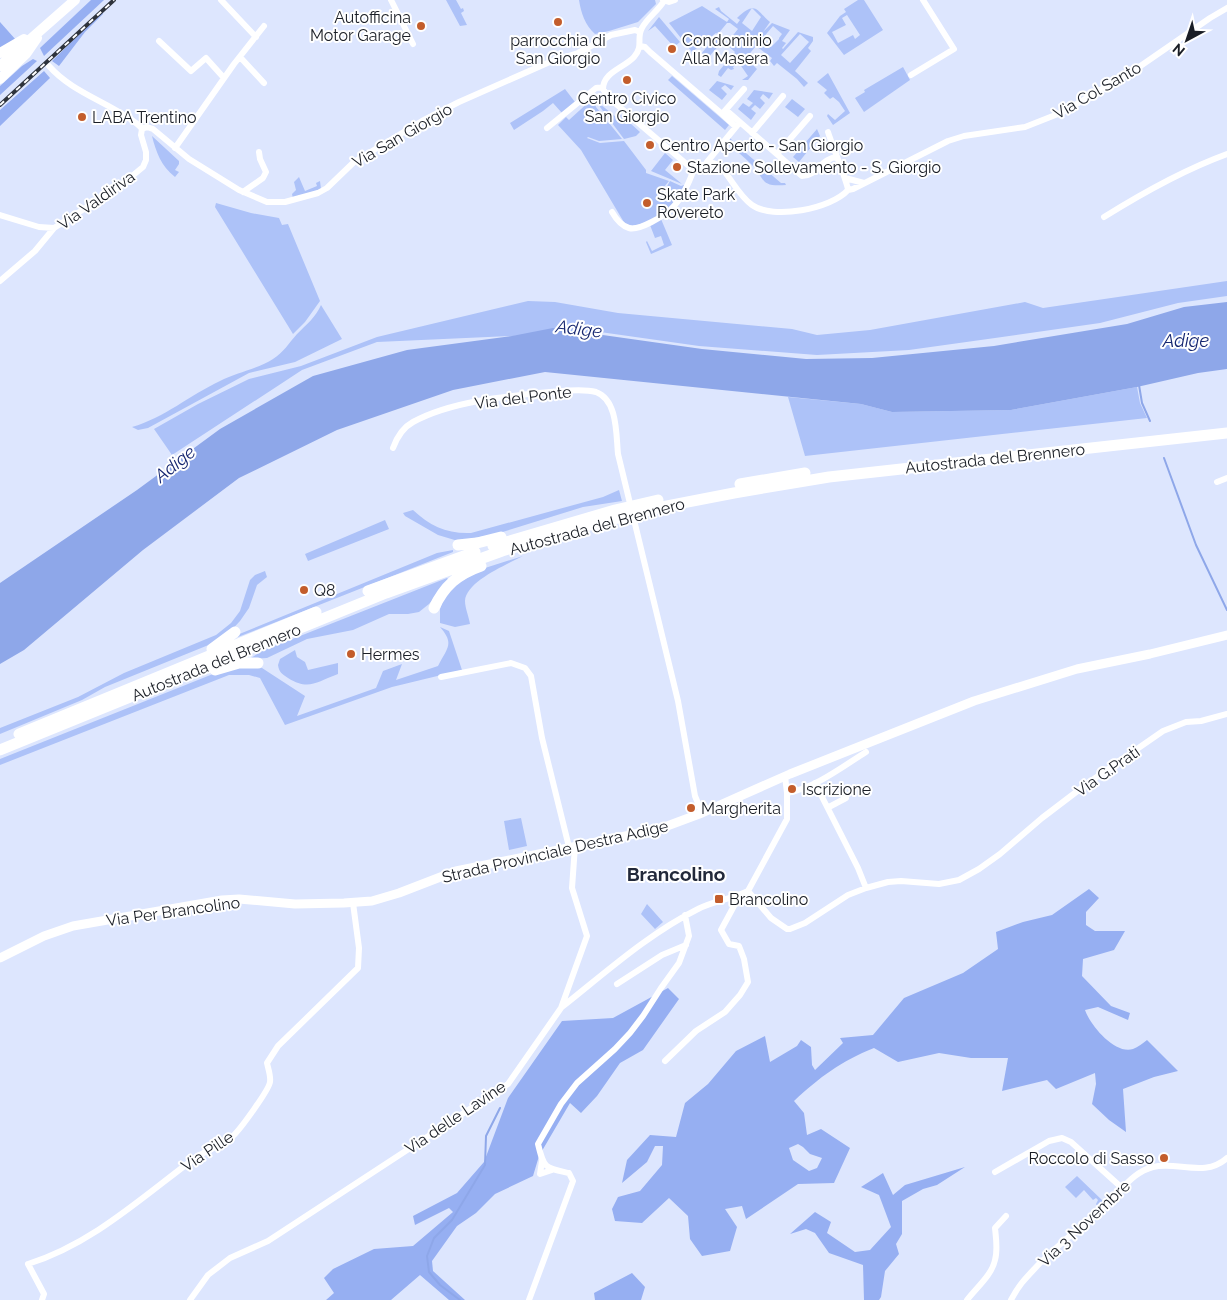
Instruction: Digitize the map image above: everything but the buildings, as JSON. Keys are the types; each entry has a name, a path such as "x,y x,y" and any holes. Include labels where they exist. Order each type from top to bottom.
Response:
{"highway":[{"name":"Autostrada del Brennero","path":"0,741 398,579 539,531 615,510 770,478 1227,425"},
{"name":"Autostrada del Brennero","path":"0,750 386,593 466,563 578,528 662,507 829,477 1227,433"},
{"path":"458,545 489,540 515,532 539,531"},
{"path":"434,608 441,593 464,572 508,554 522,545"},
{"path":"153,678 175,664 218,646 235,632"},
{"path":"146,690 183,682 232,665 258,663"}],"main road":[{"path":"0,66 75,0"},
{"path":"0,53 42,29"},
{"path":"0,79 26,54 42,29"},
{"name":"Strada Provinciale Destra Adige","path":"353,903 372,901 399,893 456,871 659,829 974,701 1077,669 1150,654 1227,635"},
{"name":"Via Per Brancolino","path":"0,958 44,936 73,926 222,900 295,904 353,903"}],"street":[{"path":"220,0 256,37"},
{"path":"391,0 414,44"},
{"path":"603,88 608,76 633,58 640,46 640,32 642,28 664,1 675,0"},
{"path":"911,75 954,49 923,0"},
{"name":"Via Col Santo","path":"707,162 720,166 747,202 755,207 766,210 786,211 807,209 854,189 948,141 964,136 1025,127 1063,112 1139,67 1227,8"},
{"path":"174,148 264,26"},
{"name":"Via San Giorgio","path":"49,66 61,79 117,110 142,129 147,127 154,129 174,148 204,169 258,199 277,202 318,194 330,186 351,164 422,121 451,106 552,61 578,53 611,35 635,30 640,32"},
{"path":"159,40 191,71 206,58 224,78"},
{"path":"640,46 646,48 738,125 752,133 800,175 805,177 815,172 823,162 836,157"},
{"path":"240,57 264,83"},
{"path":"547,128 596,88 603,88"},
{"path":"603,88 609,98 694,169"},
{"path":"722,112 744,89"},
{"path":"752,133 783,96"},
{"path":"777,154 810,116"},
{"path":"612,212 620,222 629,228 658,219 672,209 678,201 694,169 707,162 738,125"},
{"name":"Via Valdiriva","path":"0,281 35,251 54,228 120,186 143,167 146,160 146,152 141,135 142,129"},
{"path":"828,132 836,157 848,183 848,190"},
{"path":"243,192 263,178 266,172 259,152"},
{"path":"1104,217 1157,185 1227,154"},
{"path":"846,178 864,184"},
{"path":"0,215 38,227 54,228"},
{"name":"Via del Ponte","path":"393,448 398,437 413,422 455,406 509,396 578,390 596,392 610,404 614,416 618,454 628,488 678,701 695,796 702,813"},
{"path":"1217,482 1227,478"},
{"name":"Via delle Lavine","path":"190,1300 208,1275 230,1258 268,1241 508,1084 561,1008 587,936 572,888 572,846 542,738 532,682 528,672 518,664 512,663 441,677"},
{"name":"Via G.Prati","path":"748,891 772,918 787,929 790,929 805,923 848,895 866,888 895,882 939,884 959,880 1000,854 1042,818 1088,783 1163,731 1186,722 1201,721 1227,714"},
{"path":"787,793 796,792 815,783 866,752"},
{"path":"561,1008 650,939 685,916 700,908 748,891 787,819 786,776"},
{"path":"815,783 829,807 866,888"},
{"path":"829,807 846,798"},
{"path":"665,1061 696,1031 725,1012 740,996 748,982 744,959 739,946 730,944 720,930 734,906 735,897"},
{"name":"Via Pille","path":"42,1300 44,1294 28,1264 50,1257 89,1237 197,1156 233,1136 265,1094 270,1082 267,1063 278,1046 358,968 359,948 353,903"},
{"path":"529,1300 574,1181 569,1173 552,1170 540,1174 542,1161 538,1144 561,1104 577,1083 615,1049 643,1016 679,963 689,936 685,916"},
{"path":"617,984 662,955 686,945"},
{"path":"996,1172 1050,1141 1062,1138 1071,1142 1121,1187"},
{"name":"Via 3 Novembre","path":"1011,1300 1022,1281 1055,1248 1108,1202 1121,1187 1138,1174 1154,1166 1205,1167 1227,1158"},
{"path":"542,1161 552,1170"},
{"path":"967,1300 989,1272 995,1261 995,1228 1006,1216"}],"shaded area":[{"path":"91,0 104,0 44,56 40,48"},
{"path":"446,0 456,0 461,9 463,8 464,11 461,13 467,25 460,26"},
{"path":"579,0 655,0 656,4 638,22 595,34 584,18"},
{"path":"858,0 864,0 883,30 844,55 827,33 840,16 846,12 844,9","holes":["847,15 860,35 855,39 853,35 838,43 832,32 846,25 842,18"]},
{"path":"702,6 727,22 729,19 715,9 719,7 721,11 737,24 740,20 737,18 743,13 748,9 752,8 755,9 770,22 763,32 772,23 790,30 782,41 786,43 783,49 798,32 813,37 813,41 808,48 811,51 795,71 808,83 804,87 777,63 774,66 770,61 772,58 756,46 746,58 757,69 748,80 742,80 748,76 739,63 733,67 734,69 728,68 721,77 718,75 719,71 735,52 726,44 738,29 730,23 727,23 718,34 716,33 692,52 669,23","holes":["752,8 761,17 752,31 742,23","773,26 782,34 771,47 762,39","800,34 809,42 790,63 781,55"]},
{"path":"102,12 103,14 85,32 59,66 52,61"},
{"path":"659,17 680,42 674,47 655,26 648,31"},
{"path":"0,22 16,40 0,50"},
{"path":"716,35 721,43 707,59 702,53"},
{"path":"33,59 37,61 0,95 0,86 22,66"},
{"path":"903,67 910,80 864,112 855,98 865,92 864,90"},
{"path":"44,71 50,78 0,126 0,110"},
{"path":"828,73 850,113 833,125 827,116 828,114 835,120 845,111 839,102 833,97 830,99 824,93 827,90 817,82"},
{"path":"672,76 729,125 725,130 668,80"},
{"path":"717,81 734,86 731,90 725,85 721,88 727,94 722,100 709,90"},
{"path":"565,89 575,102 562,113 553,103 514,130 510,123"},
{"path":"754,90 773,93 769,99 763,94 760,98 765,103 760,109 755,105 751,109 756,113 751,120 738,109 743,103 749,107 753,103 747,99"},
{"path":"593,94 596,107 622,139 599,141 587,138 600,143 624,141 646,170 646,173 669,181 664,187 665,190 670,181 681,186 687,184 671,206 662,214 643,224 625,224 581,150 558,125 566,117 569,120 591,100 589,97"},
{"path":"602,99 600,104 616,117 620,114 640,132 636,136 624,139 600,107 599,102"},
{"path":"792,99 805,109 798,117 785,107"},
{"path":"817,129 820,136 799,162 793,157"},
{"path":"152,136 179,161 175,170 179,172 175,177 160,158"},
{"path":"730,138 781,183 786,185 771,185 764,181 756,169 729,145"},
{"path":"665,153 673,160 665,170 682,184 651,171"},
{"path":"299,177 305,191 317,186 316,183 320,181 321,189 293,199 292,194 296,190 294,182"},
{"path":"216,203 251,213 279,218 282,225 288,224 320,301 305,322 293,334 215,207"},
{"path":"661,219 672,245 651,254 647,241 652,251 664,245 661,236 655,238 650,225"},
{"path":"1227,281 1227,296 1178,303 1100,323 909,350 817,355 699,346 600,332 377,342 302,370 172,455 154,429 198,404 249,379 301,366 377,337 528,301 555,302 618,313 792,329 817,335 870,330 1025,302 1043,308"},
{"path":"321,305 342,339 295,362 249,373 148,428 138,430 132,427 155,418 220,381 277,357 310,321"},
{"path":"1137,387 1140,403 1147,418 805,456 788,397 861,404 892,412 1011,410"},
{"path":"619,490 622,501 583,507 496,534 458,541 438,535 403,513 413,510 432,525 439,528 454,532 471,533 603,497"},
{"path":"385,520 389,529 308,561 305,554"},
{"path":"453,550 453,552 238,637 237,635 437,553"},
{"path":"523,556 498,568 472,587 465,601 470,624 455,627 440,623 440,609 447,589 485,568"},
{"path":"265,571 267,577 257,585 249,608 228,634 211,644 105,687 82,700 0,734 0,728 78,697 124,673 216,635 231,623 240,611 250,580 255,575"},
{"path":"447,578 449,580 429,604 419,612 389,614 353,630 307,639 267,658 251,659 262,651"},
{"path":"440,627 449,631 462,670 392,687 285,725 260,678 249,675 229,675 0,765 0,759 218,672 240,667 262,668 305,696 297,716 376,688 383,671 402,664 396,680 438,666 448,646 445,633"},
{"path":"295,650 297,657 305,662 308,670 338,663 338,674 313,684 307,685 295,682 281,673 278,665 280,659"},
{"path":"521,818 527,846 509,850 504,821"},
{"path":"1089,889 1099,898 1086,912 1086,925 1095,931 1125,931 1114,950 1083,959 1082,976 1111,1006 1130,1013 1128,1020 1098,1007 1085,1010 1098,1031 1111,1043 1126,1050 1133,1049 1147,1040 1178,1071 1154,1077 1123,1089 1126,1132 1109,1120 1092,1104 1096,1084 1095,1073 1056,1089 1047,1080 1002,1091 1008,1058 971,1058 939,1053 898,1062 874,1048 851,1058 831,1070 794,1101 804,1113 807,1135 821,1129 850,1148 834,1183 798,1184 746,1219 742,1206 725,1209 737,1227 730,1251 702,1256 690,1239 688,1216 669,1198 642,1223 615,1221 612,1209 618,1197 640,1191 662,1165 663,1146 655,1146 647,1162 622,1183 627,1160 650,1135 676,1137 685,1103 708,1084 736,1051 765,1036 770,1062 797,1046 801,1040 811,1047 812,1065 815,1070 843,1043 840,1038 873,1035 904,998 963,973 998,949 996,932 1023,922 1052,915","holes":["798,1144 810,1154 822,1158 817,1168 809,1171 793,1160 789,1148"]},
{"path":"647,904 663,922 655,929 641,914"},
{"path":"668,988 679,999 643,1050 620,1063 597,1096 581,1113 570,1103 539,1156 533,1176 495,1194 476,1213 457,1226 432,1261 433,1271 465,1300 449,1300 420,1275 391,1300 326,1300 334,1293 324,1278 333,1269 374,1249 413,1246 453,1212 449,1208 415,1225 413,1216 457,1193 484,1162 508,1098 562,1021 613,1018"},
{"path":"965,1167 937,1185 923,1189 902,1201 902,1234 896,1244 899,1254 885,1271 879,1300 864,1300 863,1265 829,1253 815,1233 806,1229 790,1234 815,1212 831,1222 827,1233 855,1252 870,1250 891,1227 879,1195 861,1187 883,1173 893,1195 905,1185"},
{"path":"1077,1176 1103,1201 1097,1206 1098,1200 1096,1198 1093,1200 1084,1190 1076,1198 1065,1187"},
{"path":"632,1273 645,1287 641,1300 595,1300 594,1293"}],"water":[{"name":"Adige","path":"1227,302 1227,369 1011,410 892,412 861,404 545,372 453,390 337,430 239,478 143,550 24,650 0,664 0,583 137,490 220,429 313,376 407,350 512,336 553,328 702,349 806,359 872,358 994,346 1127,324 1184,307"}],"waterway":[{"path":"1139,385 1142,403 1150,421"},
{"path":"1164,458 1196,545 1227,610"},
{"path":"460,1300 440,1285 429,1272 427,1256 434,1238 452,1220 485,1165 486,1136 500,1108"}],"railway":[{"path":"0,105 114,0"}],"place":[{"name":"parrocchia di San Giorgio","path":"558,22"},
{"name":"Autofficina Motor Garage","path":"421,26"},
{"name":"Condominio Alla Masera","path":"672,49"},
{"name":"Centro Civico San Giorgio","path":"627,80"},
{"name":"LABA Trentino","path":"82,117"},
{"name":"Centro Aperto - San Giorgio","path":"650,145"},
{"name":"Stazione Sollevamento - S. Giorgio","path":"677,167"},
{"name":"Skate Park Rovereto","path":"647,203"},
{"name":"Q8","path":"304,590"},
{"name":"Hermes","path":"351,654"},
{"name":"Iscrizione","path":"792,789"},
{"name":"Margherita","path":"691,808"},
{"name":"Brancolino","path":"719,899"},
{"name":"Roccolo di Sasso","path":"1164,1158"}],"district":[{"name":"Brancolino","path":"676,874"}]}
